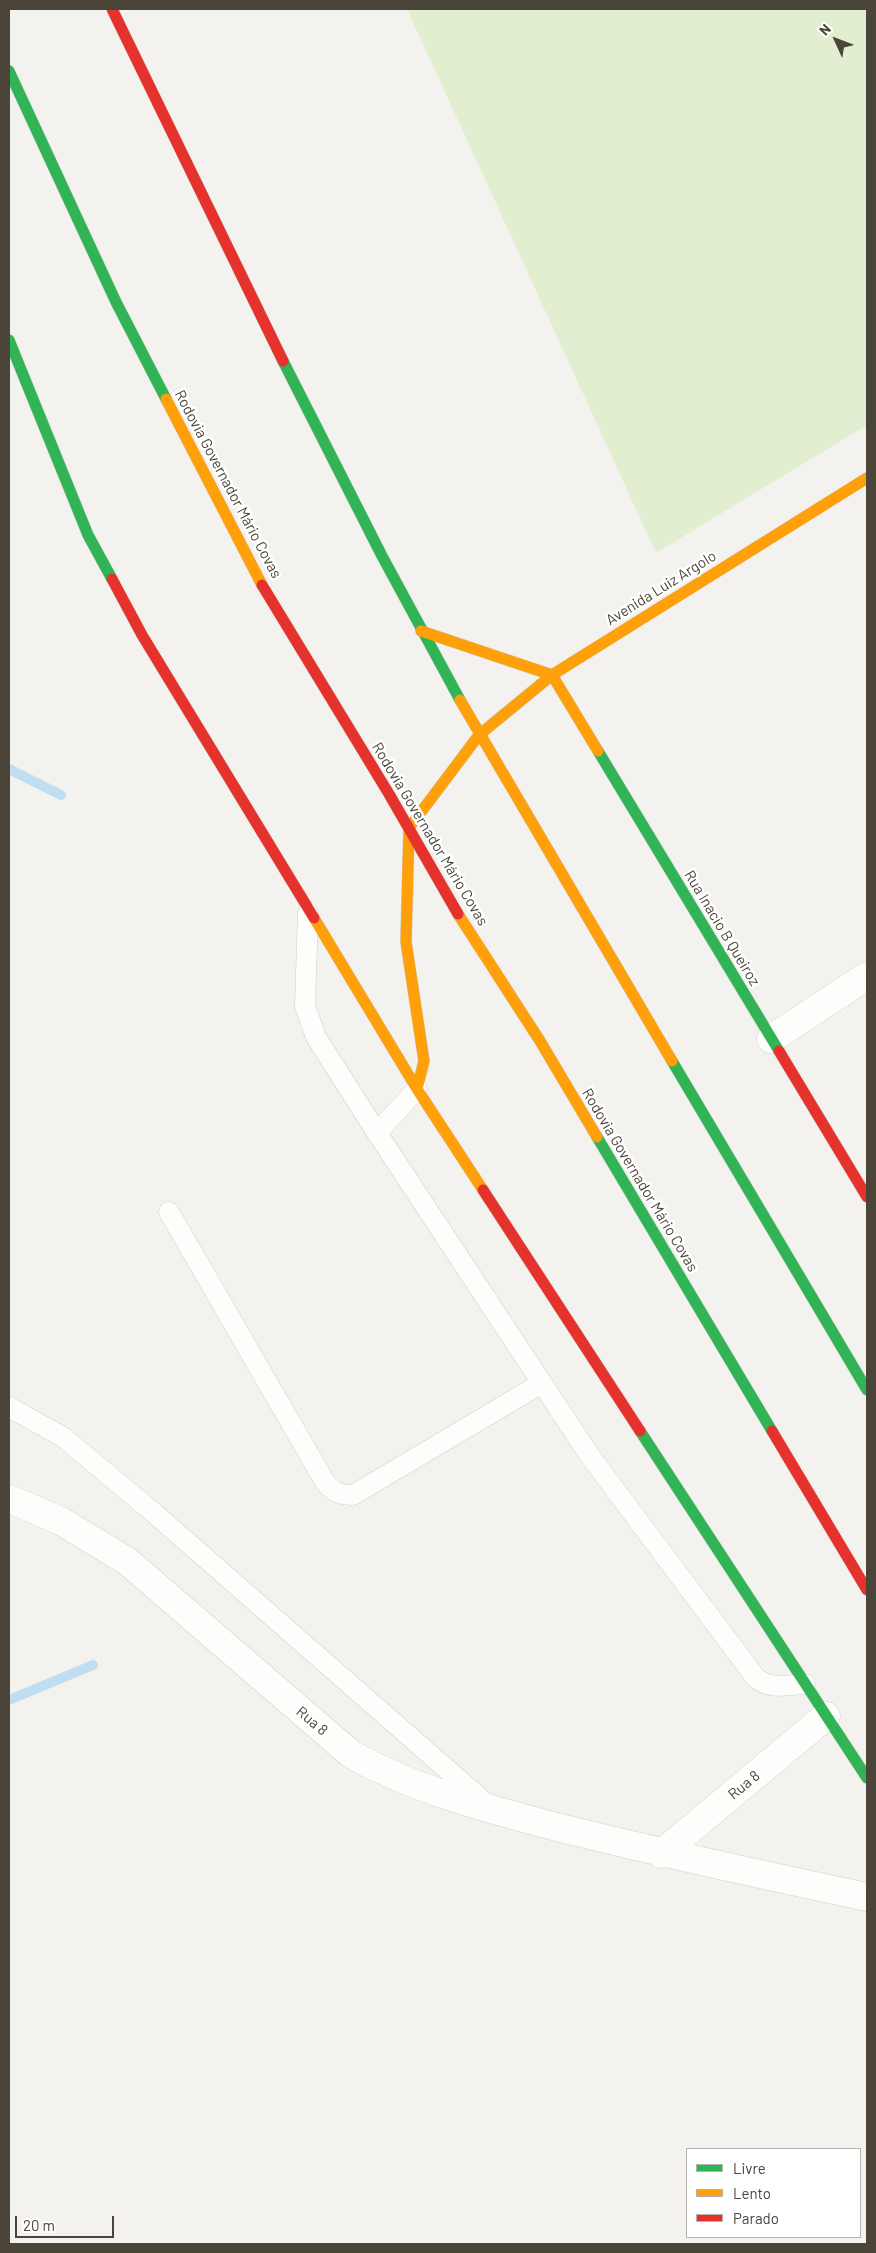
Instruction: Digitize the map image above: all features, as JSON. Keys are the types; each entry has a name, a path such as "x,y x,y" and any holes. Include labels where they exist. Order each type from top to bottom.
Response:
{"main road":[{"path":"112,9 229,256 421,631 478,735 867,1390"},
{"name":"Rodovia Governador Mário Covas","path":"9,71 116,302 259,579 409,828 442,888 540,1041 867,1590"},
{"path":"9,340 88,535 142,635 308,912 417,1089 867,1778"},
{"name":"Avenida Luiz Argolo","path":"409,828 478,735 552,675 867,478"},
{"path":"421,631 552,675"},
{"name":"Rua Inacio B Queiroz","path":"552,675 867,1197"},
{"path":"409,828 406,942 424,1061 417,1089"}],"street":[{"path":"771,1039 867,976"},
{"name":"Rua 8","path":"9,1500 58,1520 127,1561 351,1754 378,1770 494,1810 661,1854 867,1897"},
{"name":"Rua 8","path":"661,1854 826,1716"}],"lane":[{"path":"308,912 305,1006 316,1037 377,1133 590,1456 756,1678 764,1684 771,1686 805,1684"},
{"path":"377,1133 417,1089"},
{"path":"169,1212 325,1482 332,1490 341,1495 353,1495 542,1383"},
{"path":"9,1407 62,1437 161,1519 494,1810"}],"green space":[{"path":"407,9 867,9 867,425 656,553"}],"waterway":[{"path":"9,769 61,795"},
{"path":"9,1700 93,1665"}],"traffic: fast":[{"path":"9,71 116,302 166,399"},
{"path":"9,340 88,535 112,579"},
{"path":"283,361 382,556 460,700"},
{"path":"598,751 779,1051"},
{"path":"672,1061 867,1390"},
{"path":"597,1137 772,1431"},
{"path":"640,1431 867,1778"}],"traffic: slow":[{"path":"166,399 262,585"},
{"path":"479,735 552,675 867,478"},
{"path":"421,631 552,675 598,751"},
{"path":"460,700 672,1061"},
{"path":"417,1089 424,1061 406,942 409,828 479,735"},
{"path":"458,914 540,1041 597,1137"},
{"path":"314,918 417,1089 483,1190"}],"traffic: jam":[{"path":"112,9 283,361"},
{"path":"112,579 142,635 314,918"},
{"path":"262,585 389,794 458,914"},
{"path":"779,1051 867,1197"},
{"path":"483,1190 640,1431"},
{"path":"772,1431 867,1590"}]}
